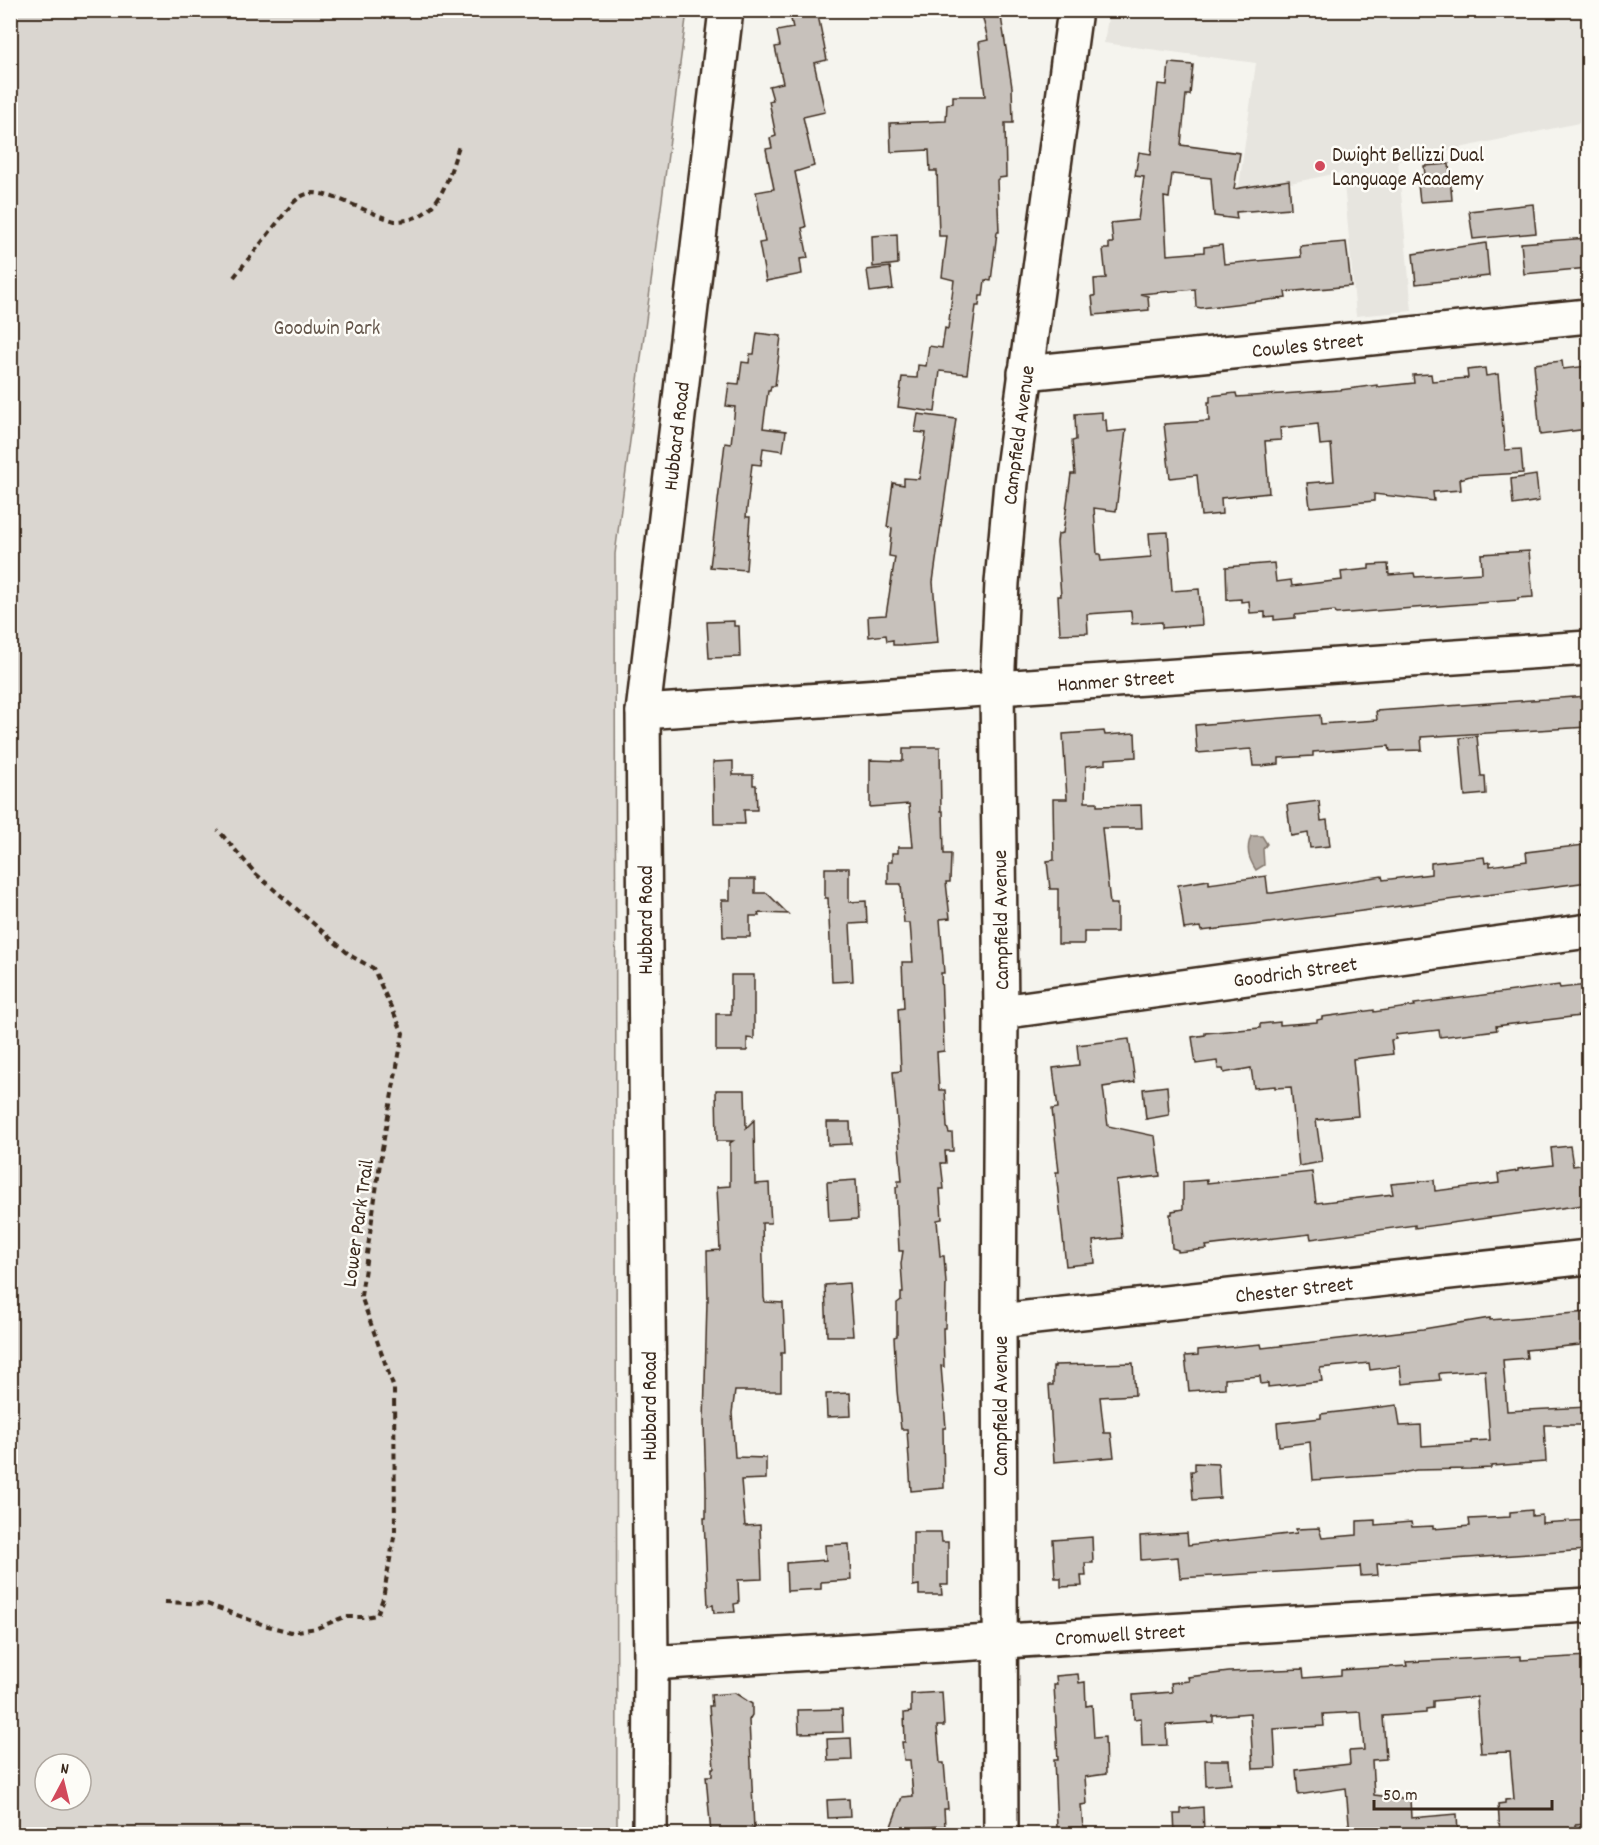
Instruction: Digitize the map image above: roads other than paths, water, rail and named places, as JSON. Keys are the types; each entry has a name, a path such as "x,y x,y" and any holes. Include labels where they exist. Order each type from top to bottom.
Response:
{"street":[{"name":"Hubbard Road","path":"650,1834 651,1663 643,712 726,10"},
{"name":"Campfield Avenue","path":"1001,1834 999,1321 1001,1012 997,688 1002,583 1011,483 1075,10"},
{"name":"Cowles Street","path":"1025,373 1588,316"},
{"name":"Hanmer Street","path":"643,712 1588,648"},
{"name":"Goodrich Street","path":"1001,1012 1588,931"},
{"name":"Chester Street","path":"999,1321 1588,1257"},
{"name":"Cromwell Street","path":"651,1663 1588,1605"}],"place":[{"name":"Dwight Bellizzi Dual Language Academy","path":"1320,166"}],"park label":[{"name":"Goodwin Park","path":"327,327"}]}
